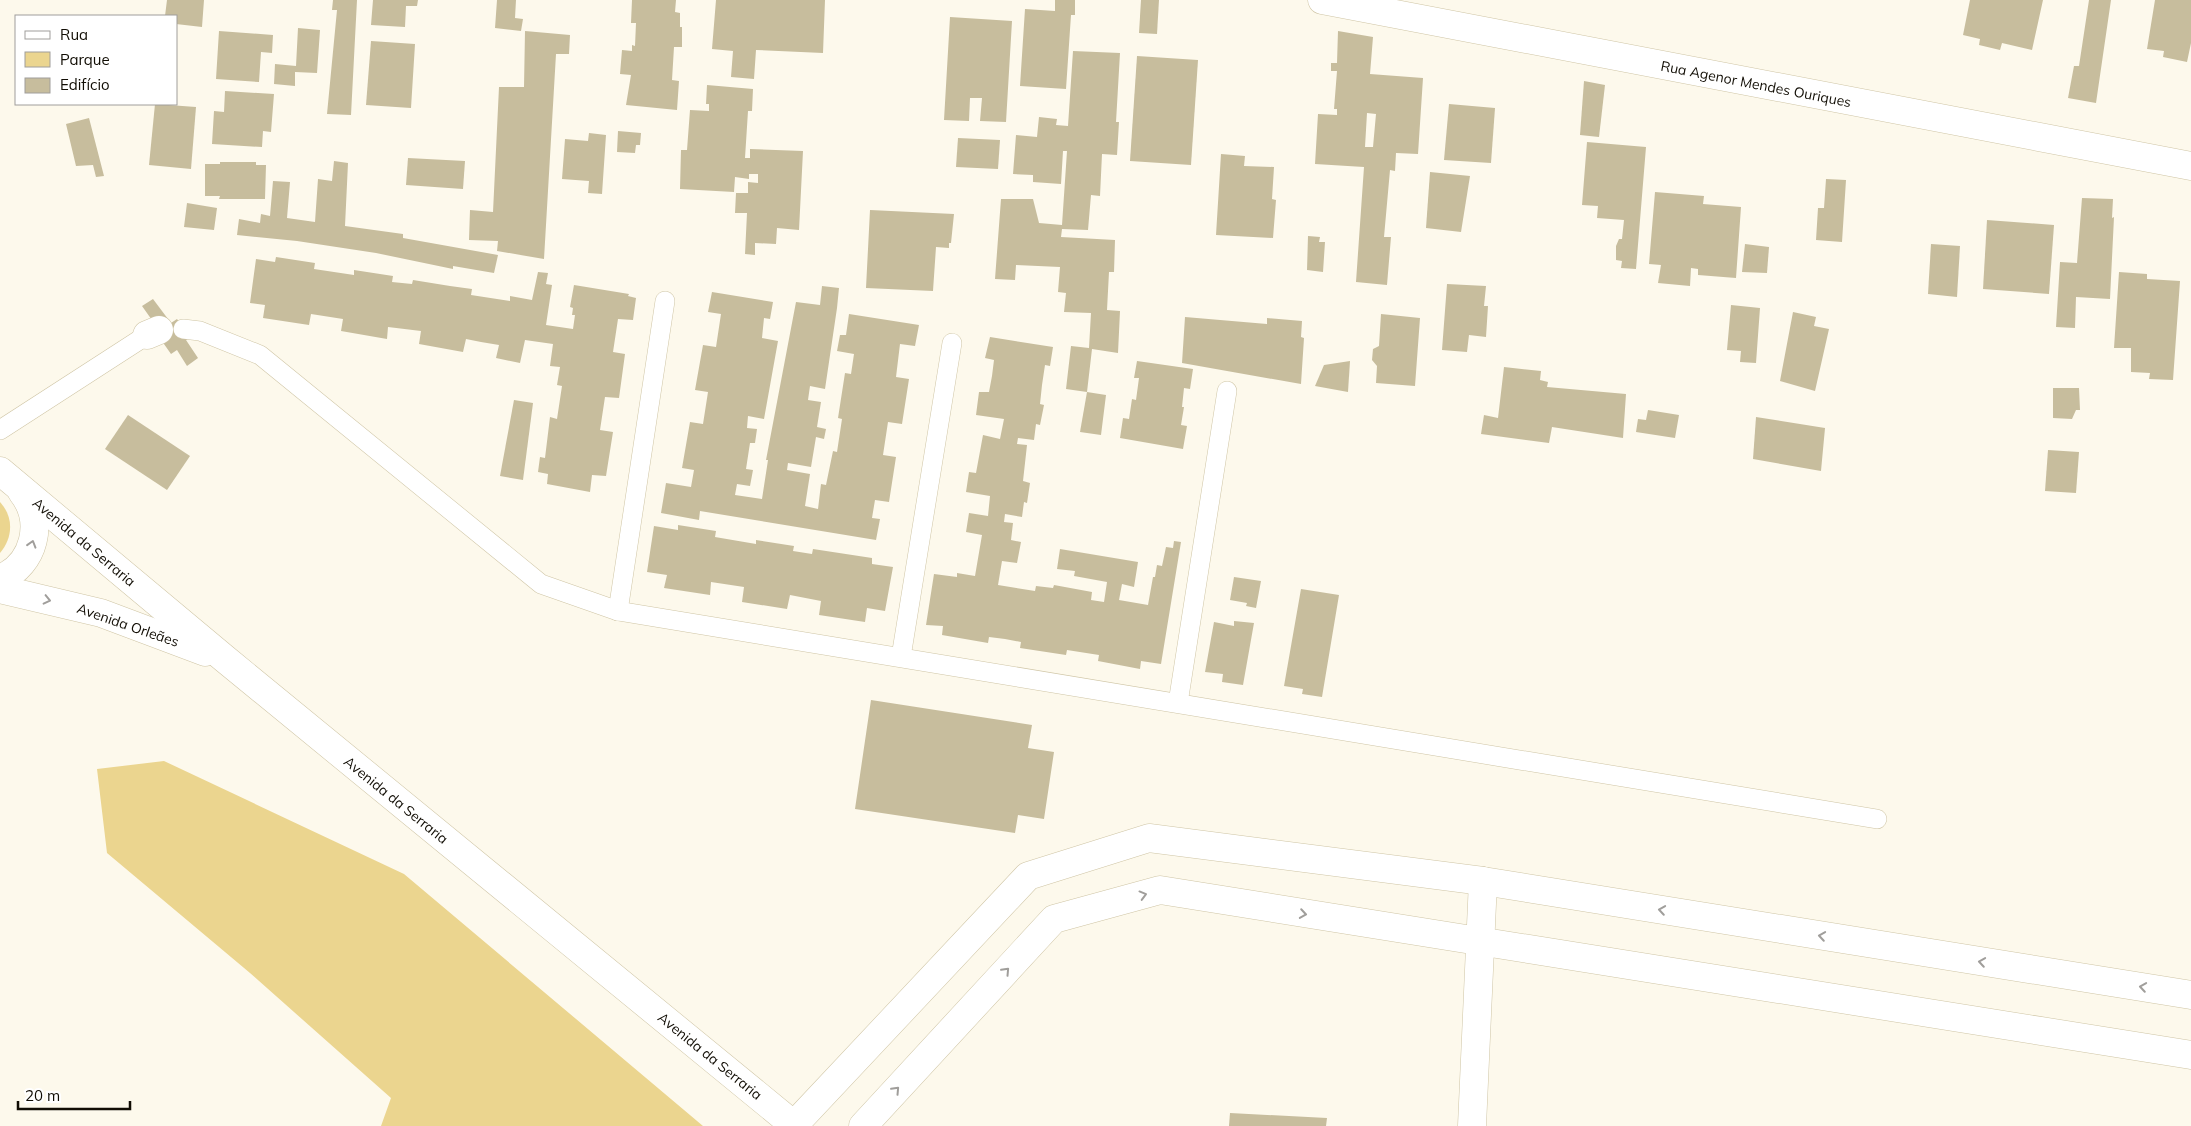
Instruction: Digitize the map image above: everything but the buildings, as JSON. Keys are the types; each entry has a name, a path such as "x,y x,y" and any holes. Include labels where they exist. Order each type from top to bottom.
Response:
{"street":[{"name":"Rua Agenor Mendes Ouriques","path":"1322,0 2191,166"},
{"path":"0,579 9,575 22,563 31,550 35,533 34,517 29,500 9,479"},
{"name":"Avenida da Serraria","path":"9,479 225,659 794,1126"},
{"name":"Avenida Orleães","path":"0,589 101,613 225,659"},
{"path":"794,1126 1028,876 1149,838 1483,882 2191,995"},
{"path":"1472,1126 1483,882"},
{"path":"863,1126 1054,919 1160,890 1480,943 2191,1055"}],"lane":[{"path":"618,611 666,301"},
{"path":"0,430 163,331 200,331 260,355 541,584 618,611 1877,819"},
{"path":"901,657 952,343"},
{"path":"1178,704 1227,391"}],"green space":[{"path":"0,502 8,514 10,528 7,541 0,553"},
{"path":"164,761 404,874 703,1126 381,1126 391,1098 250,973 107,853 97,769"}]}
